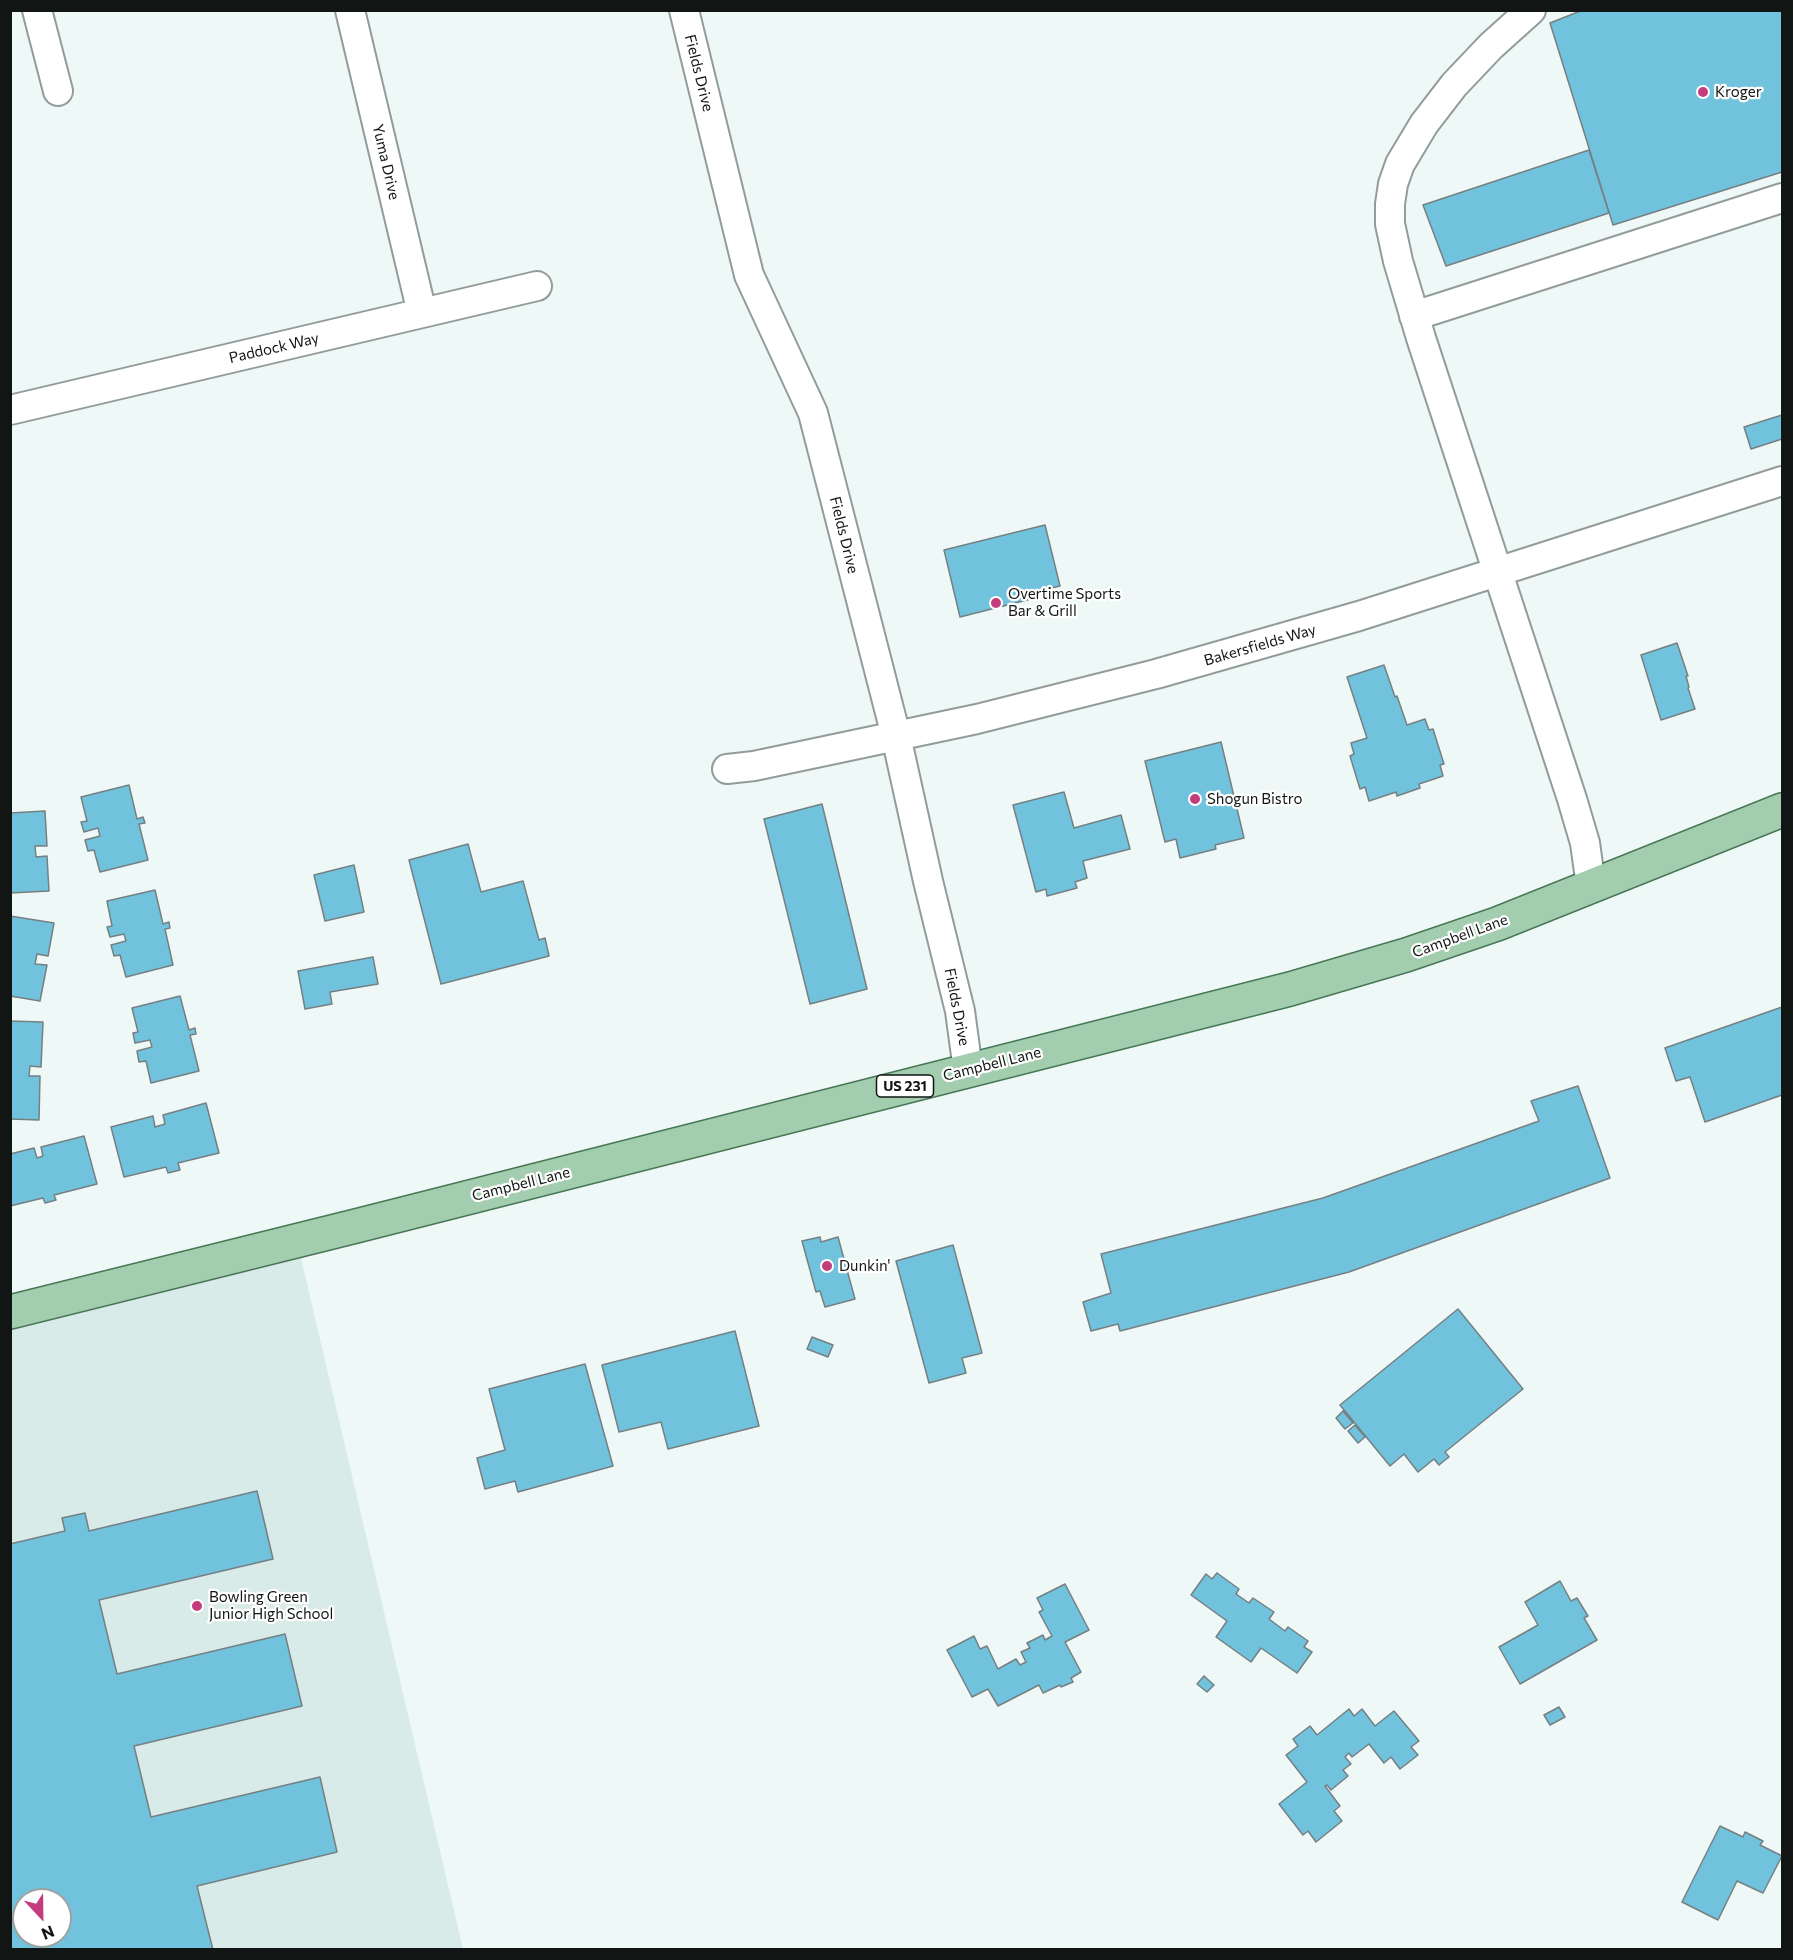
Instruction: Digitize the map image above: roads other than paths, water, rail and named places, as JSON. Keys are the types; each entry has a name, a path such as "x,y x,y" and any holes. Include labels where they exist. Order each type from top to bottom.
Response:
{"main road":[{"name":"Campbell Lane","path":"10,1312 1290,988 1406,955 1497,924 1782,810"}],"street":[{"path":"37,10 58,91"},
{"name":"Yuma Drive","path":"350,10 422,313"},
{"name":"Fields Drive","path":"684,10 749,275 813,413 896,736 960,1011 968,1070"},
{"path":"1531,10 1491,46 1454,85 1424,124 1400,164 1393,184 1390,224 1414,316 1572,799 1585,843 1591,886"},
{"path":"1414,316 1782,198"},
{"name":"Paddock Way","path":"10,410 537,286"},
{"name":"Bakersfields Way","path":"727,769 754,766 1009,712 1156,674 1359,616 1782,481"}],"place":[{"name":"Kroger","path":"1703,92"},
{"name":"Overtime Sports Bar & Grill","path":"996,603"},
{"name":"Shogun Bistro","path":"1195,799"},
{"name":"Dunkin'","path":"827,1266"},
{"name":"Bowling Green Junior High School","path":"197,1606"}]}
